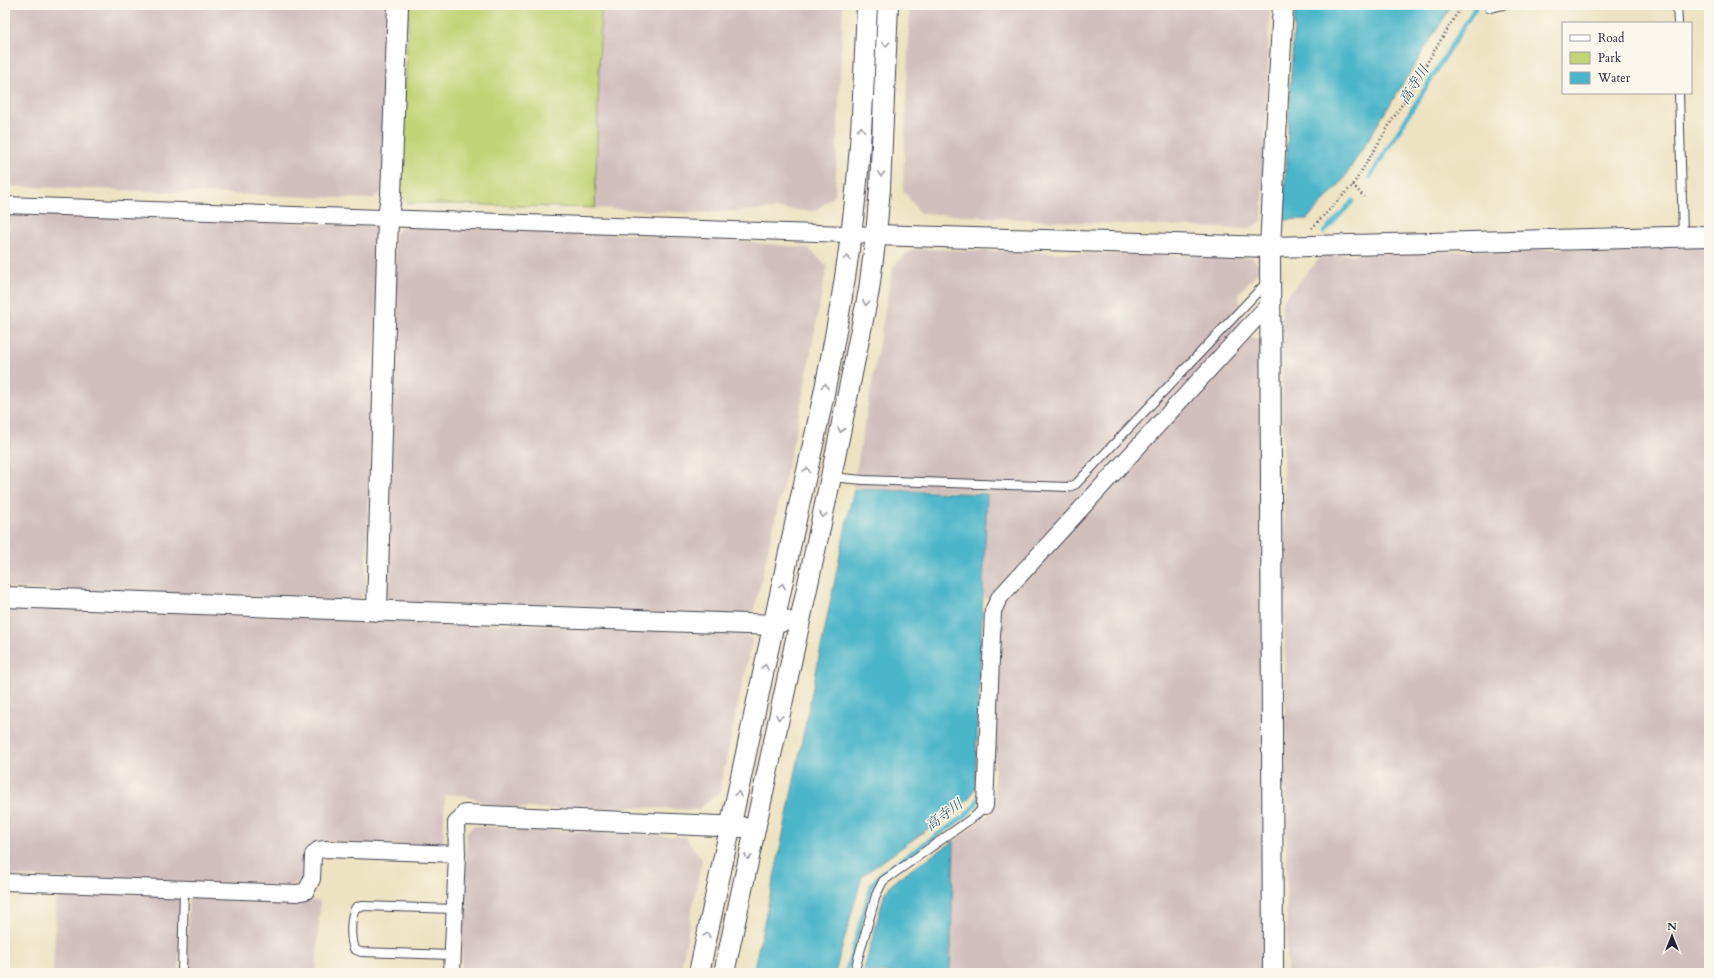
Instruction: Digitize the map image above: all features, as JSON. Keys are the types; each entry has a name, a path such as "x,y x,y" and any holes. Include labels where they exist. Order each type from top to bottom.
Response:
{"street":[{"path":"377,611 388,217 391,195 398,5"},
{"path":"699,973 800,501 815,438 844,286 851,234 862,122 867,5"},
{"path":"724,973 754,828 791,665 831,477 869,290 881,180 888,5"},
{"path":"1273,973 1270,247 1283,5"},
{"path":"5,204 876,235 1270,247 1709,236"},
{"path":"985,806 993,611 999,598 1271,302"},
{"path":"5,597 774,625 790,618 804,599"},
{"path":"774,625 784,637 790,651 791,665"},
{"path":"452,973 457,854 456,823 465,815 754,828"},
{"path":"5,882 184,888 297,894 306,891 312,879 313,855 318,850 325,849 457,854"}],"lane":[{"path":"1489,8 1503,5"},
{"path":"1677,5 1678,22"},
{"path":"1679,94 1683,237"},
{"path":"831,477 863,480 1061,487 1069,487 1076,484 1270,279"},
{"path":"854,973 876,894 883,881 975,816 985,806"},
{"path":"182,973 184,888"},
{"path":"452,955 361,952 354,949 352,943 353,912 356,907 363,906 454,909"}],"path":[{"path":"1308,231 1353,185 1462,5"},
{"path":"1353,185 1364,197"}],"shaded area":[{"path":"5,5 388,5 382,192 372,199 5,186"},
{"path":"601,5 843,5 835,195 815,211 778,209 696,213 595,208"},
{"path":"910,5 1270,5 1262,222 1248,229 1073,222 920,213 903,190"},
{"path":"5,213 374,226 380,233 365,594 356,601 5,588"},
{"path":"405,226 695,237 808,248 827,266 797,426 754,610 740,617 390,604 383,592 393,413 395,233"},
{"path":"1709,244 1709,973 1287,973 1282,301 1323,255"},
{"path":"913,249 1252,257 1262,268 1238,294 1247,337 1261,341 1265,973 950,973 954,841 994,810 994,600 984,598 987,492 853,488 893,266"},
{"path":"5,606 743,633 752,639 719,793 698,810 631,807 594,810 496,807 464,795 445,795 443,847 319,842 305,851 305,874 292,886 5,876"},
{"path":"473,826 685,837 702,859 680,973 461,973 467,832"},
{"path":"57,893 181,895 179,973 53,973"},
{"path":"189,896 320,901 316,973 186,973"}],"green space":[{"path":"409,5 601,5 595,208 407,203 400,195"}],"water":[{"path":"1295,5 1452,5 1341,183 1307,219 1283,220"},
{"path":"854,490 987,494 975,788 967,801 862,876 835,973 753,973 778,859 850,505"},
{"path":"954,841 950,973 863,973 885,892 897,879"}],"waterway":[{"name":"高寺川","path":"1370,177 1477,5"},
{"name":"高寺川","path":"1324,232 1353,201"},
{"name":"高寺川","path":"846,973 872,884 883,872 965,816 976,804 979,797"}]}
